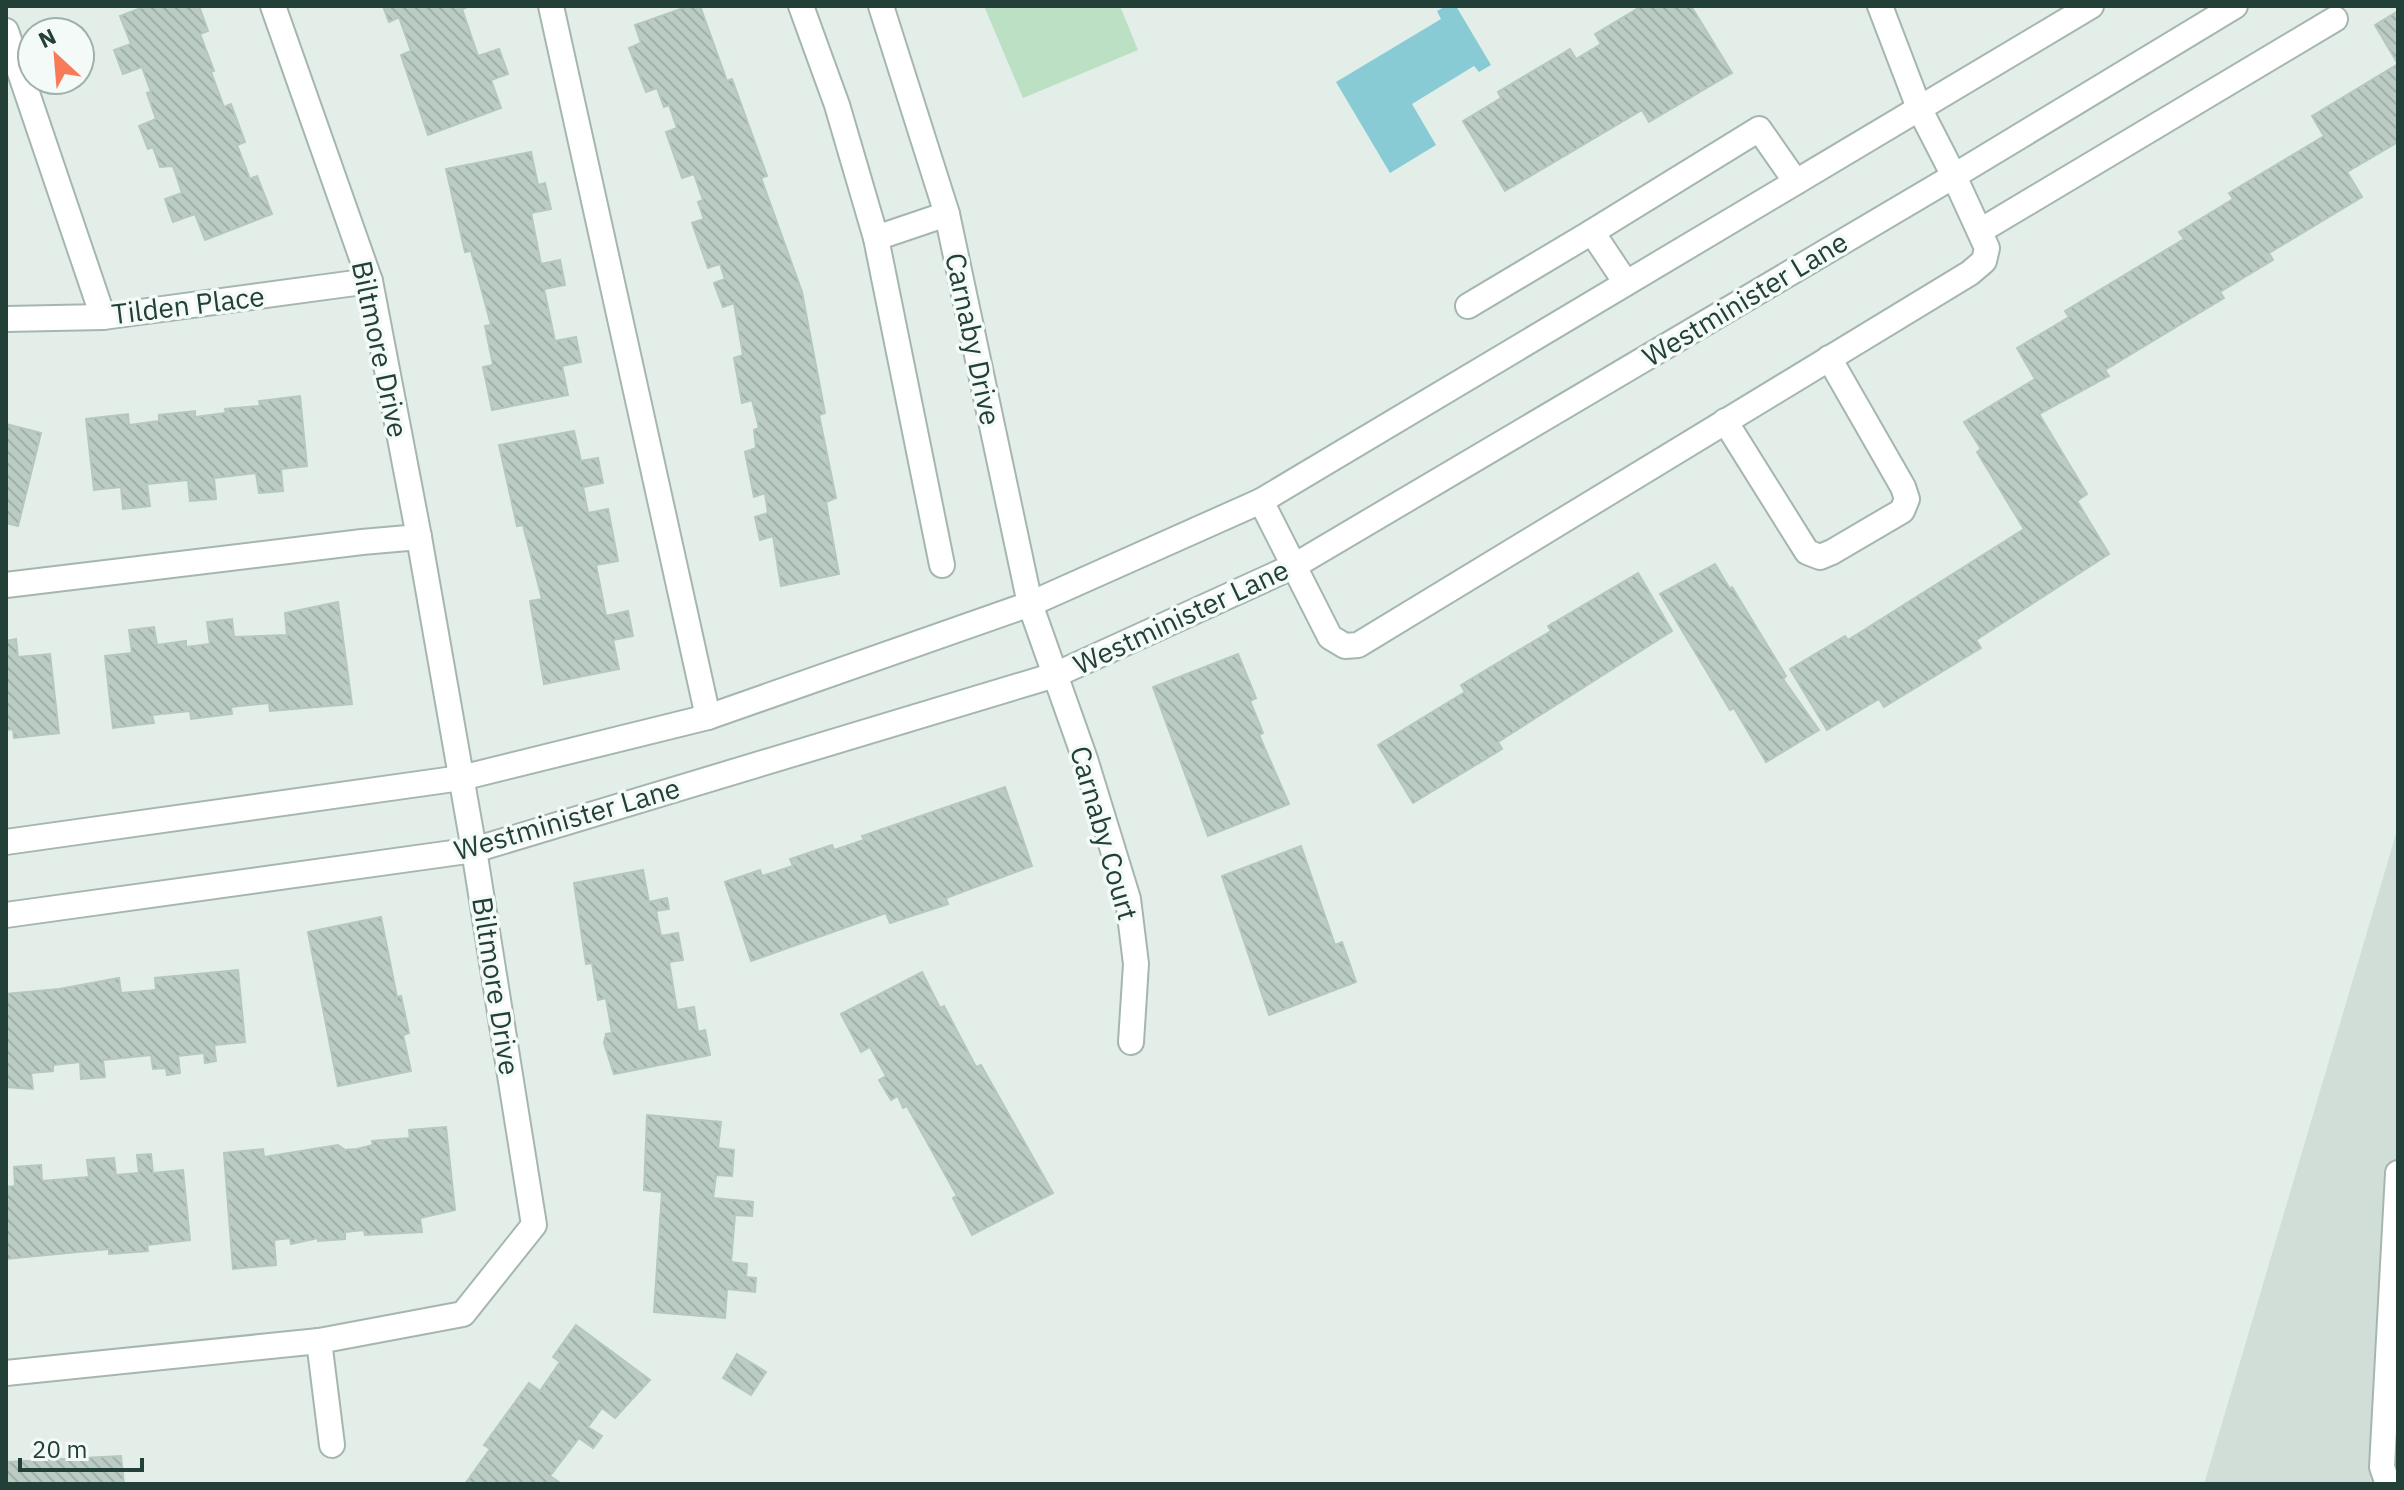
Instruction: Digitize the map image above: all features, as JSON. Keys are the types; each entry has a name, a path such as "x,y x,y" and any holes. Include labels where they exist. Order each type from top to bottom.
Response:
{"street":[{"name":"Biltmore Drive","path":"6,1373 319,1341 463,1314 534,1225 474,850 370,281 273,6"},
{"path":"551,6 708,717"},
{"path":"801,6 837,105 876,238 942,565"},
{"name":"Carnaby Drive","path":"881,6 947,214 1030,604 1055,675"},
{"path":"1261,501 1330,637 1345,646 1358,645 1977,267 1984,261 1987,248 1919,108 1880,6"},
{"path":"6,842 461,778 708,717 1030,604 1261,501 2091,6"},
{"name":"Westminister Lane","path":"6,915 474,850 1055,675 1294,566 2235,6"},
{"path":"1980,231 2335,19"},
{"path":"6,31 103,317"},
{"path":"1468,306 1759,129 1796,182"},
{"path":"876,238 947,214"},
{"path":"1592,232 1626,283"},
{"name":"Tilden Place","path":"6,319 103,317 370,281"},
{"path":"1725,421 1807,552 1820,557 1832,552 1902,511 1907,499 1903,487 1829,358"},
{"path":"6,585 419,537"},
{"name":"Carnaby Court","path":"1055,675 1085,759 1128,899 1136,964 1131,1042"},
{"path":"2388,1484 2382,1467 2398,1173"},
{"path":"319,1341 332,1445"}],"shaded area":[{"path":"2398,827 2398,1484 2204,1484"}],"green space":[{"path":"984,6 1120,6 1138,50 1023,98"}],"water":[{"path":"1446,6 1456,6 1491,65 1479,72 1474,66 1412,104 1436,145 1390,173 1336,82 1441,19 1437,11"}],"building":[{"path":"146,6 199,6 208,31 200,34 214,71 211,72 224,107 231,104 245,142 237,145 250,179 257,176 272,214 205,240 195,214 173,222 165,199 182,193 173,166 160,167 153,147 148,149 139,126 156,119 147,93 151,92 142,67 123,74 114,50 131,44 120,16"},
{"path":"383,6 470,6 462,9 478,56 499,49 508,74 491,80 501,108 428,135 401,55 411,51 399,17 389,22"},
{"path":"689,6 700,6 727,81 732,79 767,176 761,178 802,292 825,413 819,415 836,498 826,502 839,574 781,586 773,536 760,540 755,517 768,513 765,493 754,497 745,452 756,448 754,430 759,428 752,400 742,403 734,358 743,355 734,303 723,307 714,283 725,279 720,264 708,268 692,223 704,219 698,202 703,200 694,174 682,178 666,132 677,128 669,105 664,107 657,88 646,92 629,48 641,43 635,25"},
{"path":"1642,6 1691,6 1732,73 1649,122 1642,110 1505,191 1463,121 1501,98 1498,92 1570,49 1576,59 1601,44 1595,34"},
{"path":"2398,11 2398,64 2375,25"},
{"path":"2398,64 2398,142 2347,172 2362,197 2269,253 2273,260 2220,292 2224,298 2105,370 2109,376 2039,414 2087,494 2077,501 2109,554 1976,640 1981,648 1884,707 1879,699 1827,730 1790,669 1845,636 1848,640 2024,529 1977,452 1981,449 1964,422 2035,379 2017,348 2069,317 2065,311 2184,239 2179,232 2233,199 2229,193 2324,136 2312,116"},
{"path":"531,152 538,185 545,183 551,209 531,213 541,264 560,260 565,285 544,289 555,341 576,337 581,362 562,366 568,395 492,410 483,367 493,365 485,326 491,325 471,251 465,252 446,169"},
{"path":"300,396 307,466 281,469 283,491 259,493 256,473 214,478 216,499 190,501 188,480 147,484 150,506 123,509 121,487 94,490 86,419 128,414 129,425 159,421 159,415 195,411 195,417 226,413 225,409 260,406 259,401"},
{"path":"6,424 41,433 18,526 6,523"},
{"path":"574,431 581,461 598,458 603,483 583,487 588,513 608,509 618,561 596,565 606,616 628,611 633,636 613,640 619,669 544,684 530,601 542,599 523,525 517,526 499,445"},
{"path":"1715,564 1786,676 1783,679 1819,730 1766,762 1734,708 1730,710 1660,594"},
{"path":"1638,573 1672,631 1498,742 1502,749 1413,803 1378,745 1465,692 1461,685 1551,631 1548,626"},
{"path":"338,602 352,704 270,711 269,703 231,707 232,714 191,719 190,711 152,715 154,723 113,728 105,656 132,653 129,630 154,627 157,645 186,641 186,647 210,644 207,622 232,619 234,637 287,635 285,613"},
{"path":"16,639 18,657 50,654 59,733 14,738 13,729 6,730 6,641"},
{"path":"1238,654 1256,698 1250,701 1263,733 1259,735 1289,804 1208,836 1153,687"},
{"path":"1005,787 1032,866 946,898 948,904 890,923 886,913 751,961 725,882 760,870 762,876 793,866 790,859 832,845 834,850 864,840 862,836"},
{"path":"1301,846 1335,945 1342,942 1356,982 1269,1015 1222,876"},
{"path":"643,870 649,902 667,898 669,909 656,911 661,936 678,933 683,960 669,962 677,1010 694,1007 698,1032 705,1030 710,1055 614,1074 604,1043 606,1034 612,1033 606,998 598,1000 592,963 586,964 574,883"},
{"path":"381,917 397,997 401,996 409,1033 403,1035 411,1071 338,1086 308,932"},
{"path":"238,970 245,1042 214,1045 216,1061 205,1063 204,1053 178,1056 180,1073 167,1075 166,1068 153,1069 151,1055 103,1060 105,1077 81,1079 80,1062 53,1065 53,1071 31,1073 33,1089 6,1087 6,994 59,989 119,978 121,993 156,990 155,978"},
{"path":"922,972 976,1067 981,1065 1053,1193 972,1235 953,1198 957,1196 907,1106 903,1108 898,1096 891,1100 879,1080 886,1076 870,1047 861,1052 841,1014"},
{"path":"647,1115 721,1122 718,1148 734,1150 732,1176 716,1175 713,1198 753,1202 752,1216 735,1215 731,1262 747,1264 746,1277 756,1278 755,1292 727,1289 725,1318 654,1312 662,1192 644,1190"},
{"path":"446,1127 455,1210 420,1218 422,1232 365,1235 364,1230 345,1232 345,1239 318,1241 318,1238 291,1244 290,1238 274,1240 276,1265 233,1269 224,1153 263,1149 264,1157 338,1145 345,1150 357,1149 373,1145 372,1141 410,1138 409,1130"},
{"path":"151,1154 153,1173 183,1170 190,1240 147,1245 148,1251 109,1254 109,1249 6,1259 6,1187 15,1186 14,1167 41,1165 42,1181 89,1177 87,1160 114,1158 116,1175 139,1173 137,1155"},
{"path":"576,1325 650,1380 615,1418 602,1408 588,1427 602,1436 593,1448 579,1438 550,1476 562,1484 465,1484 490,1449 484,1445 529,1383 540,1391 560,1362 553,1357"},
{"path":"737,1354 766,1372 751,1395 723,1378"},
{"path":"121,1456 124,1484 6,1484 7,1462"}]}
